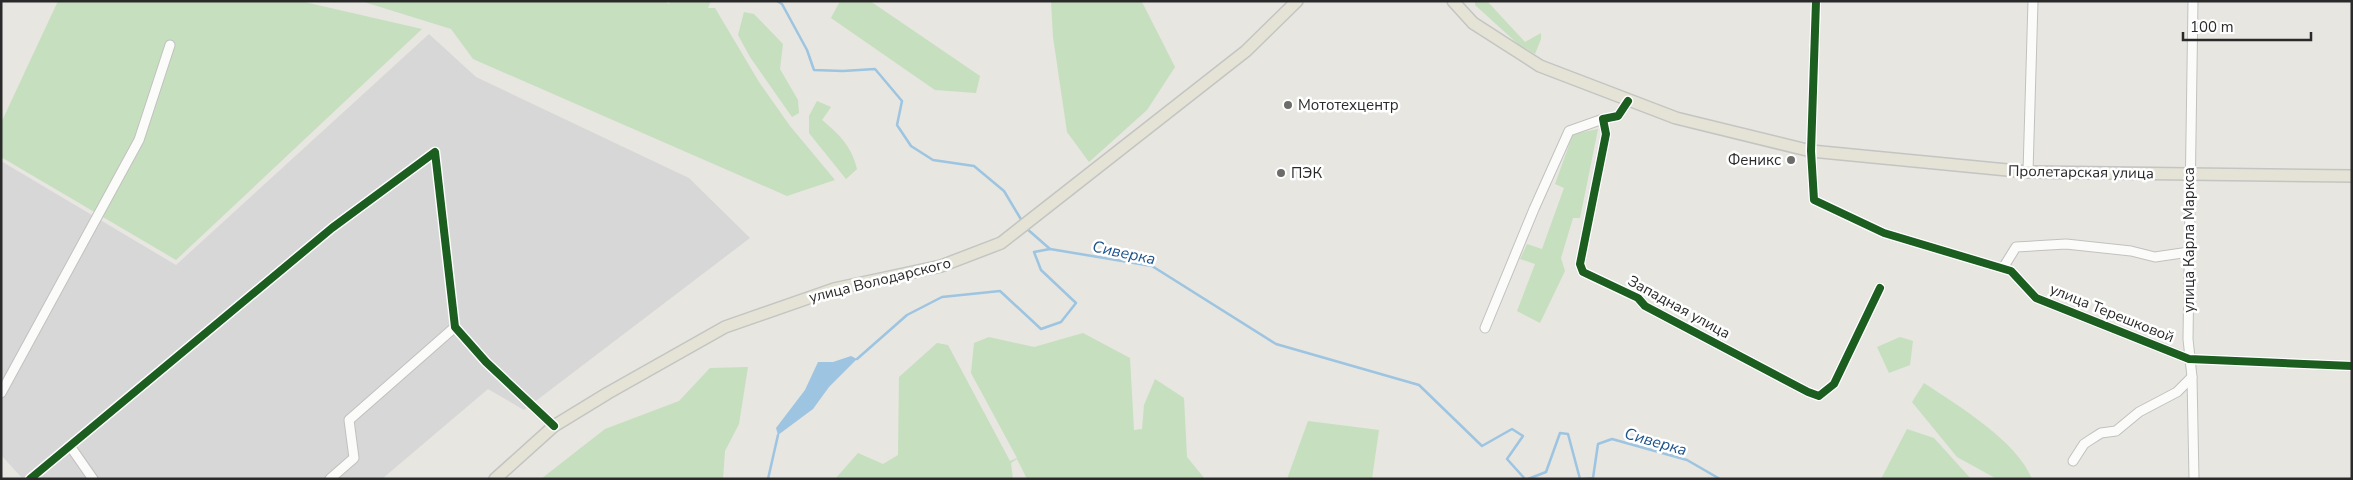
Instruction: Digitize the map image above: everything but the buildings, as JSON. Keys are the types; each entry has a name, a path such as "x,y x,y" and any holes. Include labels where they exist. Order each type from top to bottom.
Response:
{"main road":[{"name":"улица Володарского","path":"495,479 554,426 724,327 834,288 941,266 1001,243 1246,51 1297,1"},
{"path":"1453,1 1473,23 1540,66 1676,118 1811,151"},
{"name":"Пролетарская улица","path":"1811,151 2028,172 2352,176"}],"street":[{"path":"1811,151 1816,1"},
{"path":"2028,172 2033,1"},
{"name":"улица Карла Маркса","path":"2193,1 2189,174 2189,359 2192,377 2194,479"},
{"path":"1,393 139,140 170,45"},
{"path":"1485,328 1534,209 1569,131 1618,116 1628,101"},
{"name":"Западная улица","path":"1602,120 1606,134 1580,264 1582,272 1638,298 1645,306 1808,392 1819,396 1834,384 1880,288"},
{"name":"улица Терешковой","path":"1811,151 1814,200 1884,233 2011,271 2036,298 2189,359 2352,366"},
{"path":"30,479 332,228 436,152 455,327 486,362 554,426"},
{"path":"2003,268 2016,247 2066,244 2131,251 2155,257 2189,252"},
{"path":"330,479 354,458 349,420 455,327"},
{"path":"2073,461 2084,444 2101,434 2116,432 2139,412 2177,392 2192,377"},
{"path":"70,446 93,479"}],"shaded area":[{"path":"429,34 476,77 689,178 750,238 524,410 488,389 382,479 23,479 1,455 1,161 176,265"}],"green space":[{"path":"58,1 300,1 422,29 176,260 1,157 1,123"},
{"path":"361,1 664,1 669,4 670,1 711,1 708,8 715,8 759,82 790,126 835,180 787,196 473,59 451,29"},
{"path":"840,1 870,1 980,76 976,93 935,90 831,18"},
{"path":"1051,1 1142,2 1175,67 1147,110 1089,162 1067,132 1053,37"},
{"path":"1475,1 1487,1 1525,42 1541,33 1541,39 1535,54 1518,44 1475,5"},
{"path":"744,12 754,14 783,44 780,69 798,100 799,113 792,117 750,57 738,35"},
{"path":"817,101 831,107 822,120 844,142 855,161 857,169 846,179 809,133 809,116"},
{"path":"1598,129 1580,218 1573,218 1561,258 1565,271 1540,323 1517,311 1535,264 1520,259 1527,244 1542,249 1564,188 1555,184 1573,134"},
{"path":"1083,333 1130,358 1134,430 1142,429 1144,405 1155,379 1184,398 1187,457 1205,479 1027,479 1017,459 1011,463 1013,479 835,479 858,453 883,464 898,455 899,377 937,343 948,345 1010,461 1017,458 971,373 974,343 989,337 1034,347"},
{"path":"1900,337 1913,341 1910,365 1889,373 1877,347"},
{"path":"748,367 739,424 725,451 723,479 541,479 605,429 679,401 710,368"},
{"path":"1924,383 1969,413 2000,438 2024,465 2032,479 1997,479 1957,457 1912,402"},
{"path":"1308,421 1379,430 1372,479 1287,479"},
{"path":"1907,429 1934,438 1971,479 1881,479"}],"water":[{"path":"851,356 857,359 829,387 813,409 778,435 776,428 805,390 818,362 833,362"}],"waterway":[{"name":"Сиверка","path":"777,1 782,4 807,50 814,70 875,69 902,101 897,125 911,146 933,160 974,166 1004,191 1022,221"},
{"name":"Сиверка","path":"1026,228 1050,249 1152,266 1276,344 1419,385 1482,446 1512,429 1523,436 1507,459 1525,479"},
{"path":"857,359 907,315 942,297 1000,291 1041,329 1061,322 1076,303 1041,270 1034,252 1050,249"},
{"name":"Сиверка","path":"1528,479 1546,472 1560,433 1568,434 1580,479"},
{"path":"768,479 778,435"},
{"name":"Сиверка","path":"1582,479 1593,478 1598,444 1612,439 1687,460 1720,479"}],"cycle path":[{"path":"1816,1 1811,151 1814,200 1884,233 2011,271 2036,298 2189,359 2352,366"},
{"path":"1628,101 1618,116 1603,119 1606,134 1580,264 1583,272 1638,298 1645,306 1808,392 1819,396 1834,384 1880,288"},
{"path":"30,479 332,228 435,152 455,327 486,362 554,426"}],"place":[{"name":"Мототехцентр","path":"1288,105"},
{"name":"Феникс","path":"1791,160"},
{"name":"ПЭК","path":"1281,173"}]}
